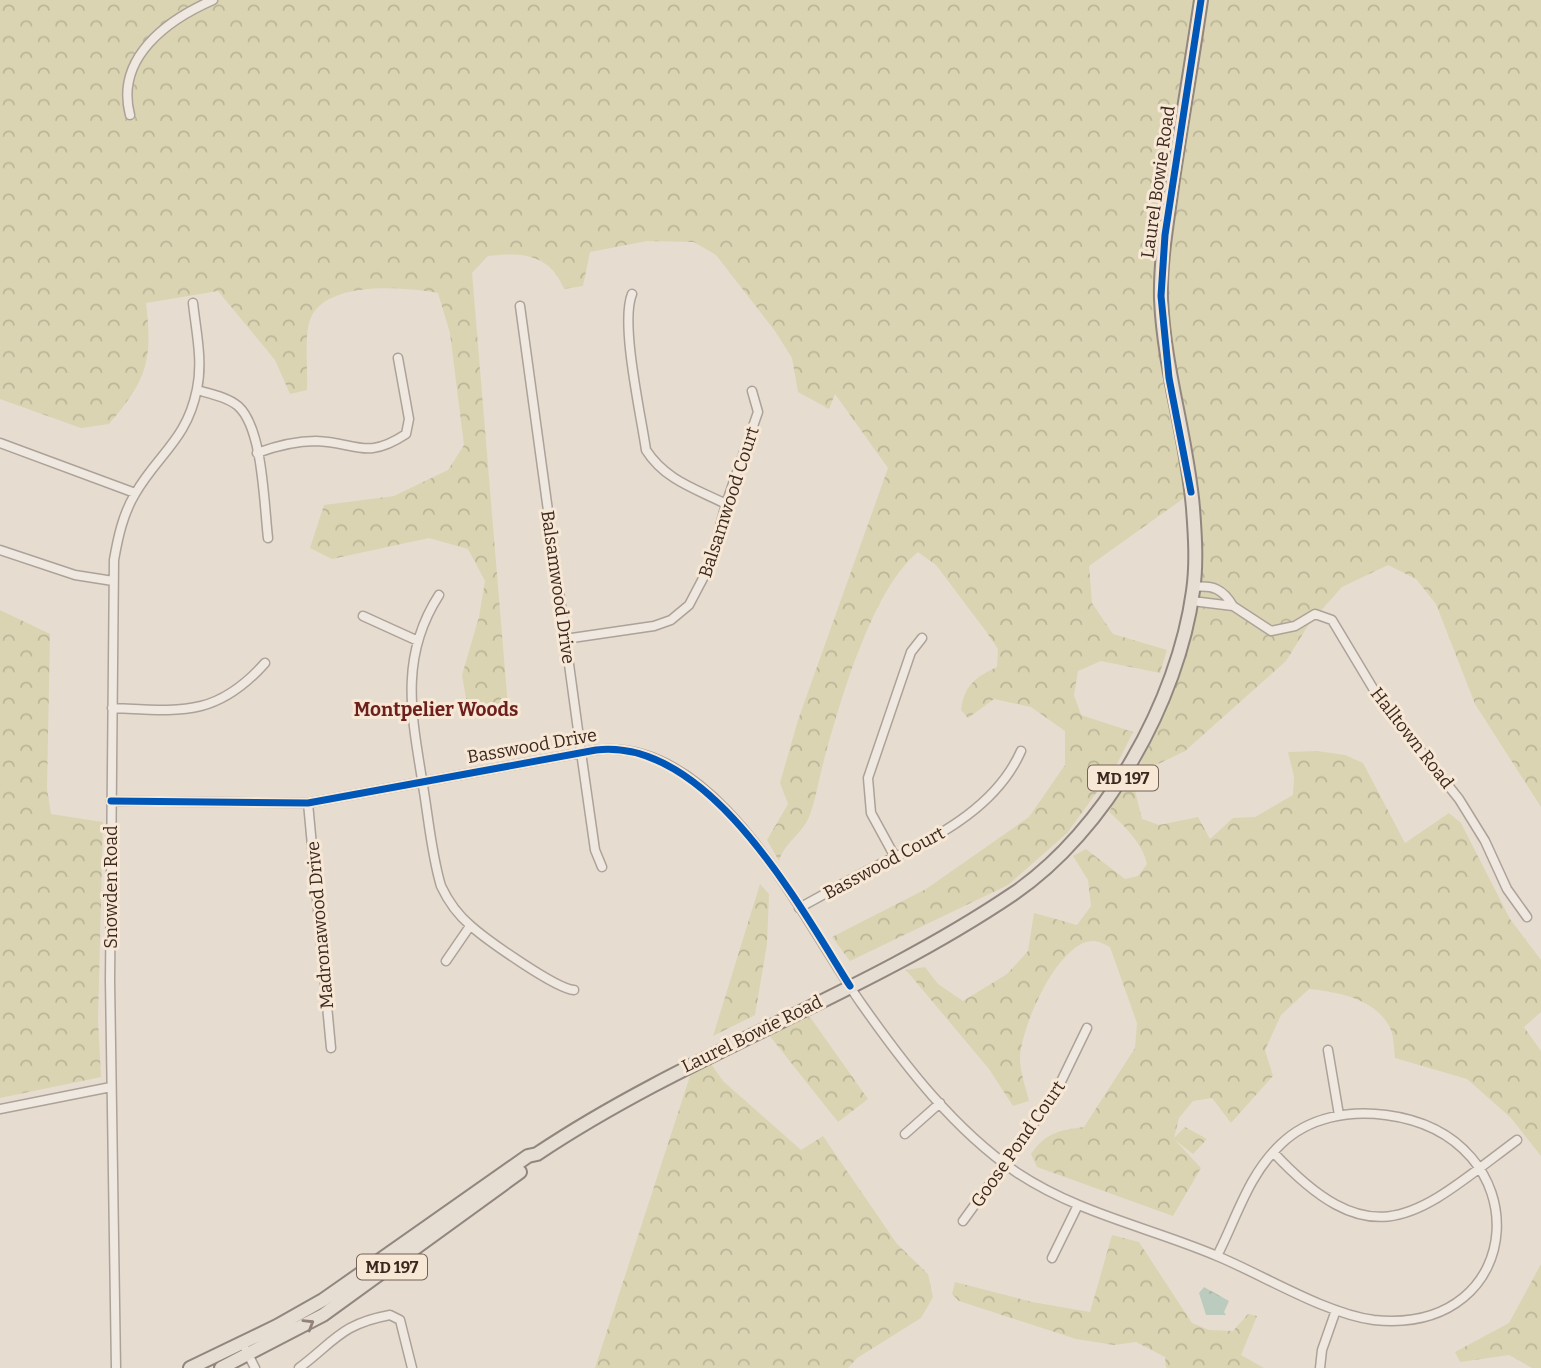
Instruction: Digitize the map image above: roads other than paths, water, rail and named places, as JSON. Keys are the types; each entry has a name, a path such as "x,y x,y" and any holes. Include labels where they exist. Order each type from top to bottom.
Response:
{"main road":[{"name":"Laurel Bowie Road","path":"221,1368 528,1156 537,1154 629,1096 934,945 996,906 1018,891 1072,842 1119,786 1144,740 1171,670 1194,587 1191,492 1169,378 1161,296 1165,235 1201,0"},
{"name":"Laurel Bowie Road","path":"190,1368 246,1349"}],"street":[{"path":"130,115 125,88 138,58 171,21 213,0"},
{"path":"632,294 627,306 629,329 646,450 655,464 677,481 726,504"},
{"name":"Snowden Road","path":"116,1368 111,1087 113,581 119,533 135,493 179,437 197,390 200,366 193,303"},
{"name":"Balsamwood Drive","path":"520,306 595,850 602,867"},
{"path":"257,453 288,444 314,441 368,450 406,434 409,419 398,358"},
{"path":"197,390 227,399 244,412 252,428 268,538"},
{"name":"Balsamwood Court","path":"565,639 654,626 682,612 702,585 726,504 758,412 752,391"},
{"path":"0,443 135,493"},
{"path":"0,550 75,575 113,581"},
{"name":"Halltown Road","path":"1194,587 1209,586 1218,589 1233,606 1270,631 1283,631 1315,614 1332,620 1380,700 1459,799 1485,841 1507,889 1527,917"},
{"path":"439,595 424,622 418,641 410,705 441,886 449,902 470,926 555,983 574,990"},
{"name":"Halltown Road","path":"1192,601 1233,606"},
{"path":"363,616 418,641"},
{"path":"895,857 872,813 868,778 911,652 922,638"},
{"path":"112,708 180,709 216,703 248,682 265,663"},
{"name":"Basswood Drive","path":"111,802 308,803 581,752 624,749 657,759 689,777 722,806 738,825 799,908 850,986 940,1103 971,1136 1004,1163 1077,1207 1217,1256 1336,1310 1361,1318 1397,1320 1423,1317 1451,1307 1476,1290 1493,1269 1507,1226"},
{"name":"Basswood Court","path":"799,908 938,835 985,800 1012,770 1021,751"},
{"name":"Madronawood Drive","path":"308,803 331,1048"},
{"path":"446,961 470,926"},
{"name":"Goose Pond Court","path":"963,1221 1063,1081 1087,1028"},
{"path":"1328,1050 1339,1115"},
{"path":"0,1109 111,1087"},
{"path":"905,1134 940,1103"},
{"path":"1217,1256 1257,1170 1273,1152 1300,1130 1339,1115 1376,1113 1420,1121 1461,1138 1487,1162 1495,1174"},
{"path":"1273,1152 1319,1195 1350,1210 1375,1216 1397,1216 1420,1209 1452,1191 1517,1140"},
{"path":"1052,1258 1077,1207"},
{"path":"1320,1368 1322,1350 1336,1310"},
{"path":"299,1368 340,1332 356,1323 390,1315 400,1320 412,1368"},
{"path":"246,1349 255,1368"}],"water":[{"path":"1204,1287 1229,1301 1224,1312 1226,1315 1206,1315 1199,1293"}],"district":[{"name":"Montpelier Woods","path":"436,709"}]}
